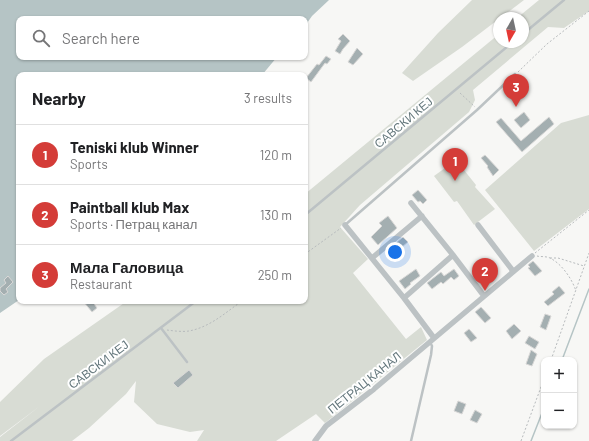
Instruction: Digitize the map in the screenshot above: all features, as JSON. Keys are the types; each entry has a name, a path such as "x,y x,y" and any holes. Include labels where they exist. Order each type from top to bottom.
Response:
{"street":[{"path":"411,203 484,296"},
{"path":"372,258 422,216"},
{"path":"345,225 404,298 432,340"},
{"path":"478,225 513,271"},
{"path":"404,298 453,255"},
{"name":"ПЕТРАЦ КАНАЛ","path":"315,441 326,426 374,389 532,256"}],"lane":[{"path":"529,29 564,0"},
{"name":"САВСКИ КЕЈ","path":"308,212 506,48"},
{"path":"345,225 478,110 515,74"},
{"name":"САВСКИ КЕЈ","path":"11,441 162,329 192,304"},
{"path":"162,329 186,362"},
{"path":"411,441 431,355 432,340"}],"path":[{"path":"515,74 547,44 589,11"},
{"path":"456,89 478,110"},
{"path":"532,256 589,210"},
{"path":"308,252 345,225"},
{"path":"552,357 589,253"},
{"path":"532,256 558,258 584,266"},
{"path":"549,258 568,274 573,282 576,292"},
{"path":"162,329 188,332 207,325 238,304"},
{"path":"521,441 541,387"}],"shaded area":[{"path":"0,0 329,0 308,22 308,16 16,16 16,60 274,60 264,72 16,72 16,302 0,313"},
{"path":"472,0 524,0 508,12 493,12 493,24 413,81 402,73 438,33"},
{"path":"539,0 589,0 589,11 564,28 548,27 529,43 529,12 524,12"},
{"path":"493,39 493,48 523,48 473,90 475,100 469,112 360,205 340,227 368,259 353,273 406,339 421,327 427,340 325,423 316,414 276,441 197,441 204,430 190,432 157,424 134,402 136,381 126,394 89,428 72,441 0,441 0,437 40,406 0,436 0,402 44,359 123,304 308,304 308,192"},
{"path":"589,115 589,209 534,251 485,190 561,123"},
{"path":"456,160 476,185 475,187 495,209 474,225 457,201 454,202 434,176"}],"building":[{"path":"343,34 350,41 340,54 335,51 341,41 338,39"},
{"path":"357,48 363,54 353,65 348,62"},
{"path":"326,56 331,59 327,64 325,63 311,82 308,80 308,75 317,64 319,65"},
{"path":"524,112 530,120 521,128 514,120"},
{"path":"549,117 554,124 522,152 496,122 501,118 521,141"},
{"path":"485,155 499,170 493,176 487,167 488,166 481,158"},
{"path":"418,190 427,200 423,204 420,201 418,202 412,195"},
{"path":"388,216 397,228 378,245 371,237 382,226 379,223"},
{"path":"403,237 408,242 396,252 391,247"},
{"path":"533,261 542,271 535,276 528,268 530,267 528,265"},
{"path":"416,269 420,276 410,283 411,284 405,289 399,281"},
{"path":"454,269 459,276 454,280 451,277 443,284 441,282 432,289 427,283 441,272 444,276"},
{"path":"8,276 13,282 6,289 8,292 4,295 0,291 0,288 6,283 4,280"},
{"path":"559,286 565,293 548,306 544,302 554,294 552,292"},
{"path":"85,304 94,304 97,308 92,312"},
{"path":"481,307 491,318 485,323 475,312"},
{"path":"545,314 551,316 546,330 540,327"},
{"path":"514,324 521,331 512,339 506,331"},
{"path":"469,329 477,338 471,342 464,333"},
{"path":"529,336 539,342 535,349 525,343"},
{"path":"531,350 537,354 532,366 526,364"},
{"path":"189,370 193,375 178,388 173,383"},
{"path":"458,401 466,404 462,414 454,411"},
{"path":"475,410 482,414 477,423 470,420"}],"waterway":[{"path":"563,357 589,289"},
{"path":"531,441 541,416"}],"place":[{"name":"Мала Галовица","path":"516,107"},
{"name":"Teniski klub Winner","path":"455,181"},
{"name":"Paintball klub Max","path":"485,291"}]}
